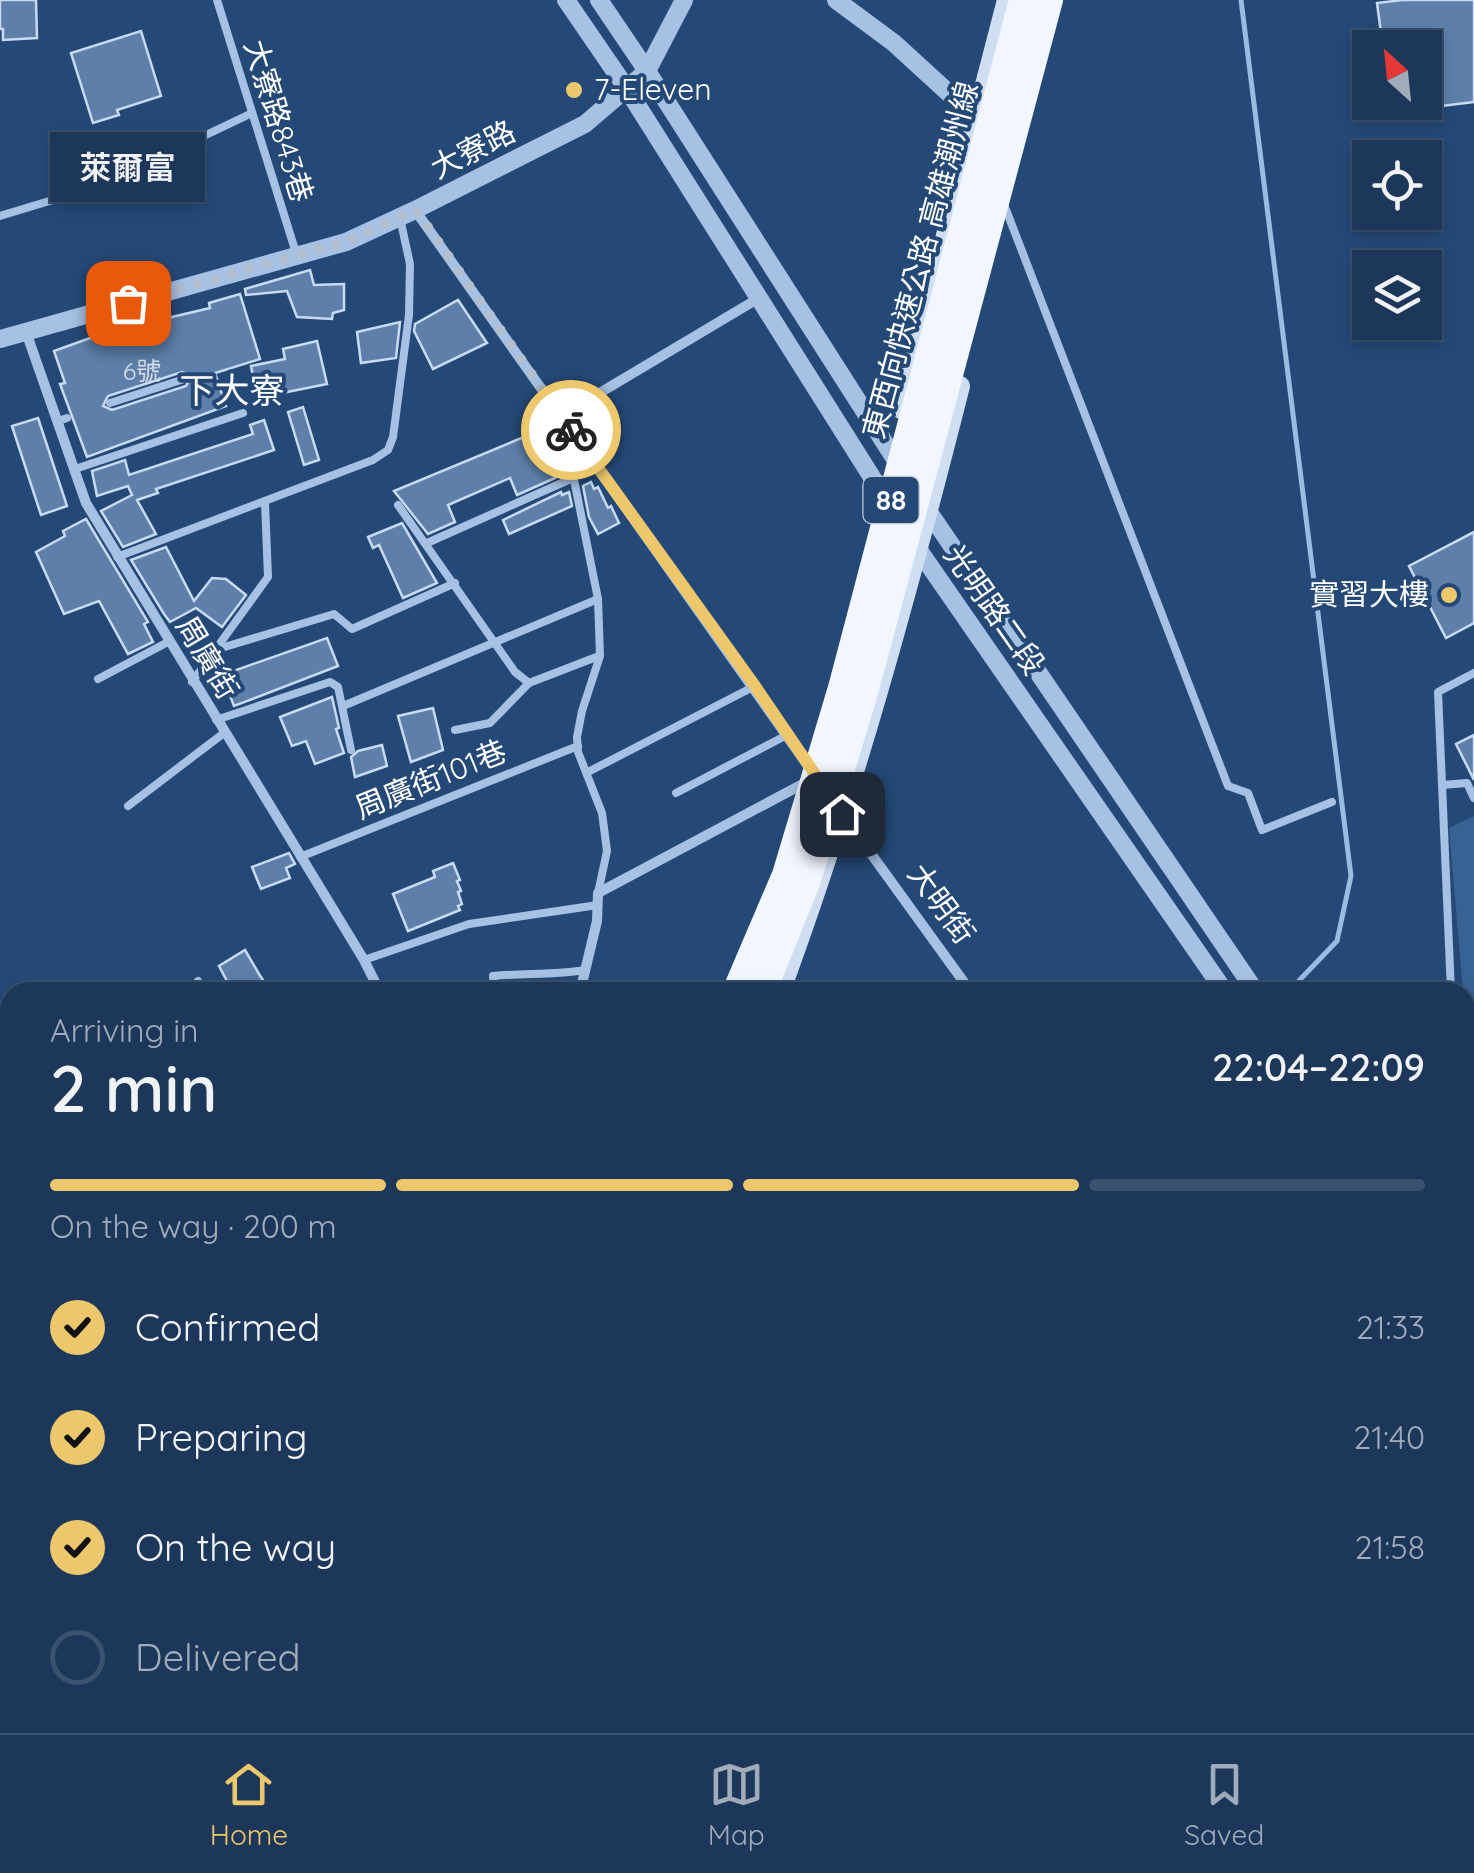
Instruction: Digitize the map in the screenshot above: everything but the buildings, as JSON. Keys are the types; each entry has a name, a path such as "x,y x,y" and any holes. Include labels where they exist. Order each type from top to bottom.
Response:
{"highway":[{"name":"東西向快速公路 高雄潮州線","path":"740,982 786,875 842,688 1023,0"},
{"name":"東西向快速公路 高雄潮州線","path":"766,982 807,880 864,693 1048,0"}],"main road":[{"path":"728,982 773,872 832,686 1007,0"},
{"path":"783,982 878,698 1062,0"}],"street":[{"name":"光明路二段","path":"566,0 627,89 917,548 1218,982"},
{"name":"光明路二段","path":"598,0 647,70 928,512 1249,982"},
{"name":"大寮路","path":"0,338 346,242 408,214 585,124 647,70 684,0"},
{"path":"836,0 894,43 977,119 1005,207"},
{"name":"大明街","path":"408,214 560,416 965,982"},
{"path":"740,268 762,251"},
{"path":"560,416 759,298"},
{"name":"周廣街","path":"26,332 63,419 86,503 375,982"},
{"path":"583,982 598,899 801,785"}],"lane":[{"name":"大寮路843巷","path":"217,0 297,256"},
{"path":"0,216 99,186 250,114"},
{"path":"1005,207 1228,786 1248,793 1262,830 1332,802"},
{"path":"117,557 373,460 388,450 409,315 408,214"},
{"path":"110,404 184,379"},
{"path":"75,469 244,413"},
{"path":"364,960 469,924 598,899 607,851 602,813 578,746 582,711 600,656 598,599 560,416"},
{"path":"427,544 573,478"},
{"path":"192,682 268,578 266,502"},
{"path":"398,505 515,672 528,682"},
{"path":"218,648 334,614 352,629 455,584"},
{"path":"343,706 598,599"},
{"path":"98,680 168,642"},
{"path":"454,730 490,723 528,682 600,656"},
{"path":"1451,982 1438,692 1470,675 1474,690"},
{"path":"216,720 330,682 338,687 351,750"},
{"path":"588,772 755,686"},
{"path":"128,806 224,734"},
{"path":"676,794 787,734"},
{"name":"周廣街101巷","path":"300,857 578,746"},
{"path":"1442,785 1467,783 1474,798"},
{"path":"493,982 493,976 532,972 547,976 586,970"}],"shaded area":[{"path":"1474,816 1474,982 1462,982 1449,828"}],"waterway":[{"path":"1241,0 1351,876 1337,941 1298,982"}],"way so far":[{"path":"128,303 346,242 416,210 571,430"}],"place":[{"name":"7-Eleven","path":"574,90"},
{"name":"萊爾富","path":"128,303"},
{"name":"實習大樓","path":"1449,595"}],"district":[{"name":"下大寮","path":"232,391"}],"route":[{"path":"571,430 842,814"}]}
